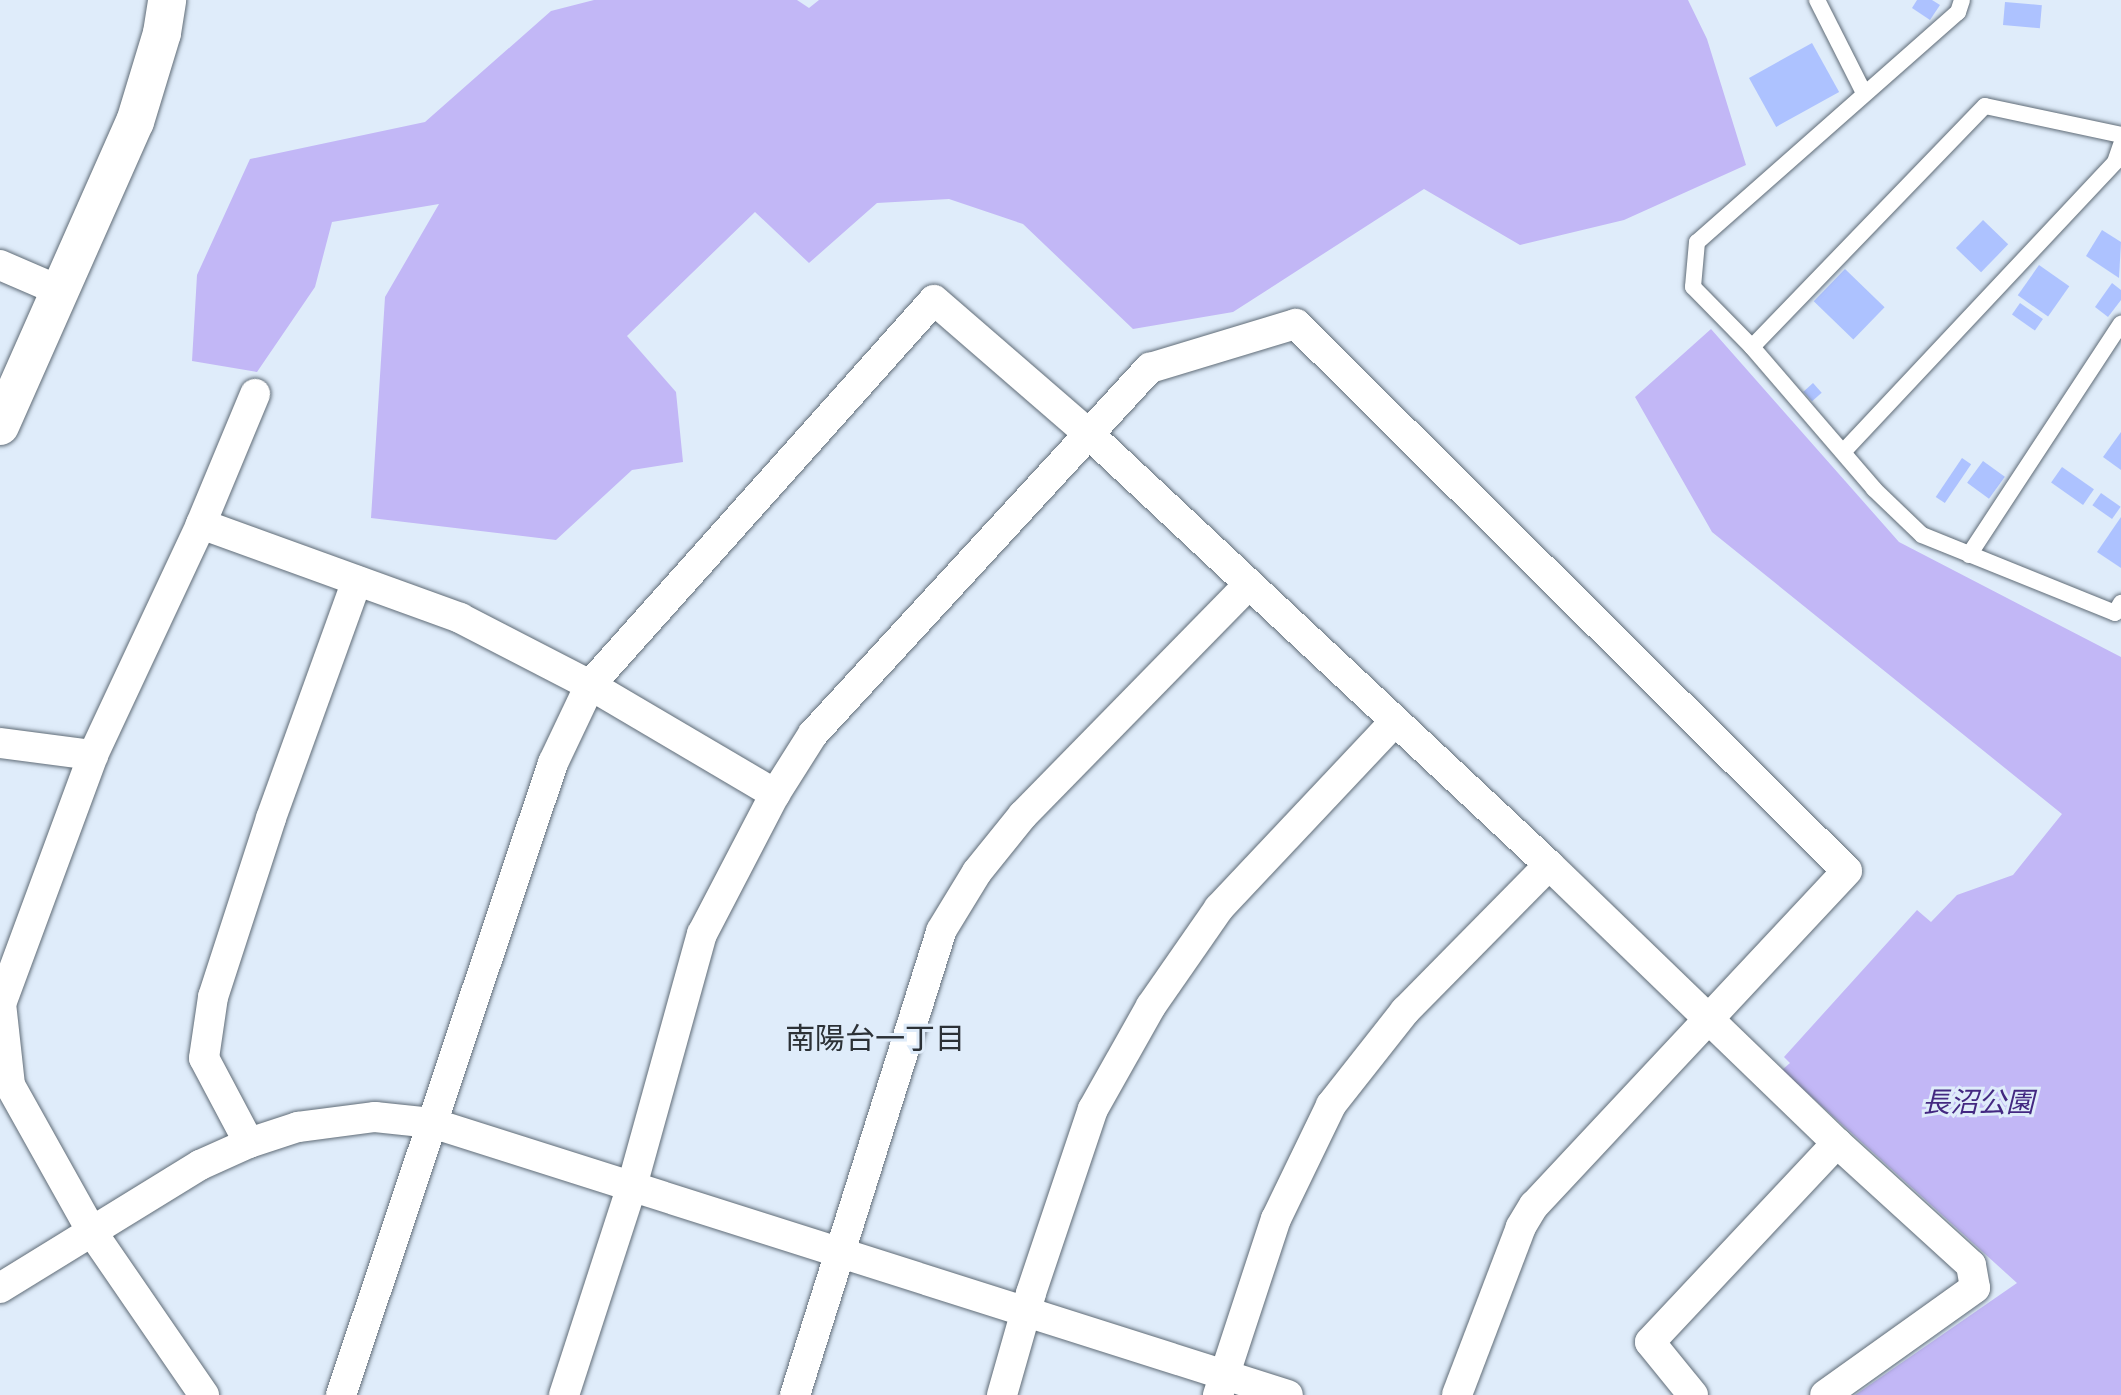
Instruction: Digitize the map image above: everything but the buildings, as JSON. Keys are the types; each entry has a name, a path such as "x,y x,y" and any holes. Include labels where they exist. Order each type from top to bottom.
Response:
{"street":[{"path":"0,426 135,122 162,33 167,0"},
{"path":"0,265 60,291"},
{"path":"341,1395 553,763 590,685 934,300 1090,435 1549,865 1837,1143 1971,1265 1975,1288 1825,1395"},
{"path":"564,1395 632,1186 702,934 775,794 813,734 1150,368 1296,324 1847,871 1534,1205 1521,1227 1457,1395"},
{"path":"204,1395 92,1232 10,1085 1,1004 93,755 201,524 255,394"},
{"path":"201,524 460,618 590,685 775,794"},
{"path":"249,1143 204,1058 213,997 271,818 357,581"},
{"path":"795,1395 941,931 977,872 1023,815 1249,584"},
{"path":"1002,1395 1026,1310 1093,1109 1151,1006 1219,908 1394,722"},
{"path":"0,743 93,755"},
{"path":"1222,1384 1276,1219 1331,1105 1405,1011 1549,865"},
{"path":"0,1288 200,1165 249,1143 298,1127 375,1117 432,1123 1026,1310 1222,1384 1288,1395"},
{"path":"1693,1395 1650,1342 1837,1143"}],"lane":[{"path":"1817,0 1864,93"},
{"path":"1962,0 1958,12 1697,242 1693,287 1752,347 1874,489 1922,535 2115,613 2121,603"},
{"path":"1752,347 1985,106 2121,135"},
{"path":"1844,451 2115,162 2121,145"},
{"path":"1969,555 2121,324"}],"green space":[{"path":"594,0 797,0 809,8 819,0 1688,0 1707,39 1746,165 1624,220 1520,245 1424,189 1233,312 1133,329 1023,224 949,199 877,203 809,263 755,212 627,336 676,392 683,462 632,470 556,540 371,518 385,297 439,204 332,222 315,287 257,372 192,361 197,275 250,159 425,122 551,11"},
{"name":"長沼公園","path":"1711,329 1899,542 2121,657 2121,1395 1855,1395 2017,1283 1782,1070 1790,1063 1784,1057 1917,910 1931,922 1957,895 2013,875 2062,814 1712,532 1635,397"}],"district":[{"name":"南陽台一丁目","path":"875,1038"}]}
